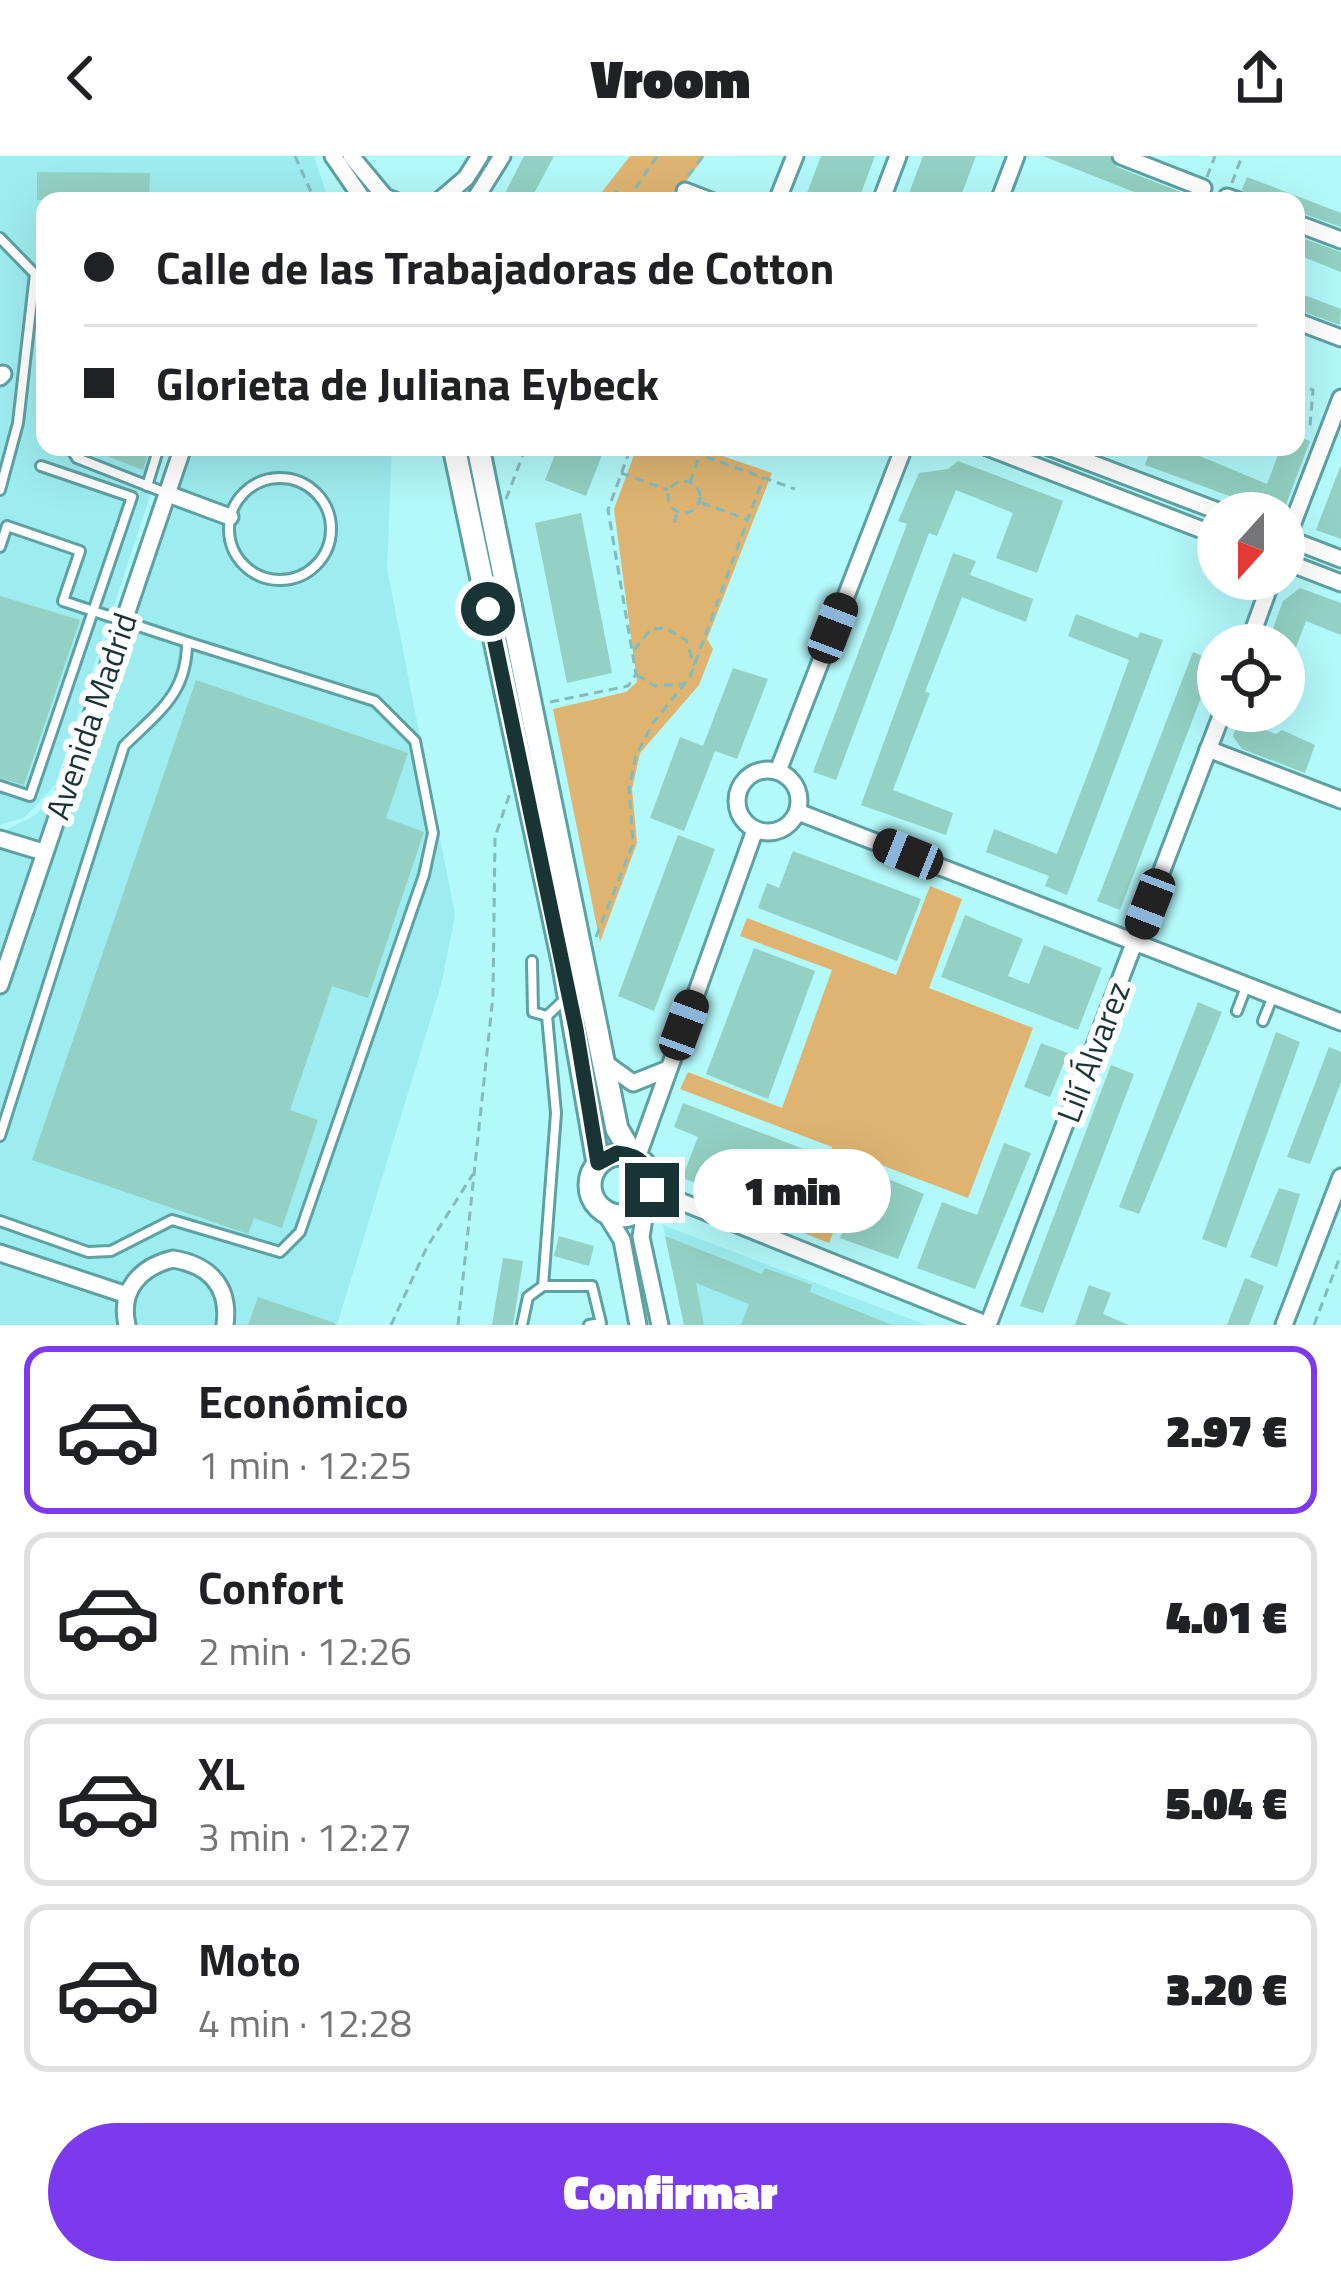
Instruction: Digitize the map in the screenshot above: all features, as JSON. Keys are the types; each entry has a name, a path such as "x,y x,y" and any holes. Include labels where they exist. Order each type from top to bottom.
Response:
{"street":[{"path":"333,156 358,192"},
{"path":"351,156 381,192"},
{"path":"450,192 480,156"},
{"path":"480,192 502,156"},
{"path":"780,192 794,156"},
{"path":"884,192 898,156"},
{"path":"1002,192 1016,156"},
{"path":"1121,156 1203,188"},
{"path":"1305,226 1341,240"},
{"path":"1305,324 1341,338"},
{"path":"1304,492 1341,398"},
{"name":"Avenida Madrid","path":"0,985 180,456"},
{"path":"456,456 569,995 598,1163 590,1188 622,1240 638,1325"},
{"path":"480,456 617,1129 650,1172 641,1237 660,1325"},
{"path":"778,771 900,456"},
{"path":"1010,456 1197,528"},
{"path":"1073,456 1197,503"},
{"path":"168,494 230,517"},
{"path":"1305,545 1341,559"},
{"path":"1305,569 1341,583"},
{"name":"Lilí Álvarez","path":"988,1325 1214,732"},
{"path":"1208,749 1341,800"},
{"path":"778,771 797,790 798,812 784,828 755,830 738,813 738,792 754,773 778,771"},
{"path":"798,812 1341,1022"},
{"path":"635,1157 755,830"},
{"path":"0,839 43,853"},
{"path":"604,1062 633,1083 668,1069"},
{"path":"598,1163 617,1153 635,1157"},
{"path":"1284,1325 1341,1177"},
{"path":"649,1197 988,1325"},
{"path":"604,1211 621,1216 649,1197"},
{"path":"0,1253 127,1294"},
{"path":"127,1325 127,1294 154,1264 193,1262 222,1288 225,1325"}],"lane":[{"path":"0,238 36,270"},
{"path":"0,490 18,423 36,300"},
{"path":"76,456 168,494"},
{"path":"147,486 156,456"},
{"path":"0,786 30,796 132,497 41,466"},
{"path":"266,479 293,479 316,492 330,515 331,542 318,566 295,579 268,580 244,567 230,544 230,517 243,494 254,486 266,479"},
{"path":"0,547 7,526 80,551 63,602 375,701 415,741 433,833 424,875 300,1232 280,1252 172,1220 111,1251 88,1252 0,1221"},
{"path":"0,1136 124,746 178,687 187,672 187,642"},
{"path":"532,961 533,1012 548,1016"},
{"path":"1237,1011 1247,986"},
{"path":"543,1286 556,1113 548,1016 569,995"},
{"path":"1263,1021 1273,996"},
{"path":"522,1325 528,1297 543,1286 592,1286 601,1323 589,1325"}],"path":[{"path":"295,156 312,192"},
{"path":"632,192 657,156"},
{"path":"1203,188 1215,156"},
{"path":"1234,192 1242,156"},
{"path":"1305,386 1313,389 1315,413 1310,426 1305,424"},
{"path":"495,529 523,456"},
{"path":"531,706 628,686 636,674 608,510 628,456"},
{"path":"690,482 700,456"},
{"path":"703,456 795,489"},
{"path":"621,473 669,490"},
{"path":"584,966 633,844 629,789 636,755 652,723 694,667 763,478"},
{"path":"669,490 678,482 690,482 698,488 700,503"},
{"path":"669,490 670,505 678,512 688,513 700,503"},
{"path":"700,503 748,520"},
{"path":"674,523 678,512"},
{"path":"616,571 627,568"},
{"path":"633,654 642,636 665,628 686,640 694,667"},
{"path":"636,674 655,686 685,684"},
{"path":"458,1325 493,996 495,837 520,763"},
{"path":"391,1325 427,1246 475,1171"},
{"path":"1314,1325 1341,1254"}],"shaded area":[{"path":"0,156 314,156 326,192 36,192 36,456 163,456 55,785 25,817 0,825"},
{"path":"630,156 705,156 678,192 602,192"},
{"path":"176,456 392,456 387,569 455,915 441,985 337,1325 0,1325 0,833 34,816 58,794"},
{"path":"634,456 722,456 772,473 707,639 713,649 699,685 640,753 632,789 637,843 600,942 553,709 626,692 637,682 614,509"},
{"path":"930,886 962,899 929,988 1033,1028 968,1198 863,1158 829,1243 801,1232 832,1147 680,1089 688,1072 782,1108 832,970 740,936 747,918 896,975"},
{"path":"663,1225 926,1325 684,1325"}],"building":[{"path":"524,156 554,156 535,192 506,192"},
{"path":"821,156 875,156 861,192 807,192"},
{"path":"923,156 976,156 962,192 909,192"},
{"path":"1043,156 1109,156 1117,167 1180,192 1134,192"},
{"path":"37,172 150,173 149,192 37,192"},
{"path":"1247,177 1286,192 1244,192"},
{"path":"1305,199 1341,213 1341,227 1305,214"},
{"path":"1305,239 1341,252 1341,272 1305,258"},
{"path":"1305,295 1341,309 1340,325 1305,312"},
{"path":"107,456 147,456 143,470"},
{"path":"554,456 602,456 586,496 545,480"},
{"path":"1148,456 1200,456 1267,484 1278,456 1304,456 1291,492 1219,492 1145,465"},
{"path":"958,461 1063,501 1037,573 996,558 1013,513 956,490 937,536 929,533 836,780 813,772 907,524 898,521 919,473 948,469"},
{"path":"1341,467 1341,539 1316,530"},
{"path":"581,513 612,673 567,683 535,523"},
{"path":"953,553 976,561 970,575 1033,599 1026,622 962,597 925,692 930,693 893,790 953,813 946,835 861,805"},
{"path":"1305,590 1341,603 1341,635 1306,621 1275,624 1283,601 1305,600"},
{"path":"0,596 80,620 24,785 0,778"},
{"path":"1076,614 1138,638 1140,632 1163,640 1067,895 1045,886 1049,876 986,852 994,829 1057,854 1096,752 1129,660 1068,636"},
{"path":"1193,652 1197,654 1197,708 1120,910 1097,901"},
{"path":"733,668 768,679 737,759 715,751 684,831 650,818 680,737 703,746"},
{"path":"196,680 408,753 386,818 424,832 368,998 332,986 290,1110 318,1120 282,1228 254,1218 248,1234 32,1160"},
{"path":"1234,732 1286,732 1315,745 1305,773 1242,749"},
{"path":"678,835 715,849 654,1011 618,996"},
{"path":"793,851 921,899 897,961 758,908 767,883 779,888"},
{"path":"965,915 1023,939 1008,976 1029,984 1044,945 1102,968 1078,1030 941,977"},
{"path":"754,948 815,971 768,1099 706,1074"},
{"path":"1198,1002 1222,1012 1139,1214 1119,1207"},
{"path":"1276,1032 1300,1042 1226,1248 1202,1239"},
{"path":"1041,1043 1068,1053 1050,1097 1024,1087"},
{"path":"1329,1047 1341,1052 1341,1082 1310,1164 1287,1157"},
{"path":"1111,1065 1134,1074 1043,1313 1020,1306"},
{"path":"683,1103 822,1156 798,1221 682,1178 698,1137 674,1127"},
{"path":"1004,1143 1031,1153 975,1289 917,1268 942,1202 977,1215"},
{"path":"865,1169 924,1194 898,1259 840,1238"},
{"path":"1279,1188 1300,1194 1277,1267 1250,1257"},
{"path":"559,1236 594,1246 589,1266 554,1256"},
{"path":"665,1236 762,1274 765,1268 812,1285 810,1292 892,1325 741,1325 749,1304 696,1283 704,1325 684,1325"},
{"path":"503,1258 523,1261 513,1325 492,1325"},
{"path":"1245,1278 1264,1286 1249,1325 1227,1325"},
{"path":"1089,1285 1111,1293 1103,1314 1129,1325 1075,1325"},
{"path":"258,1297 335,1323 335,1325 248,1325"}],"route":[{"path":"488,609 576,1029 598,1163 617,1153 638,1158 650,1172 652,1190"}]}
